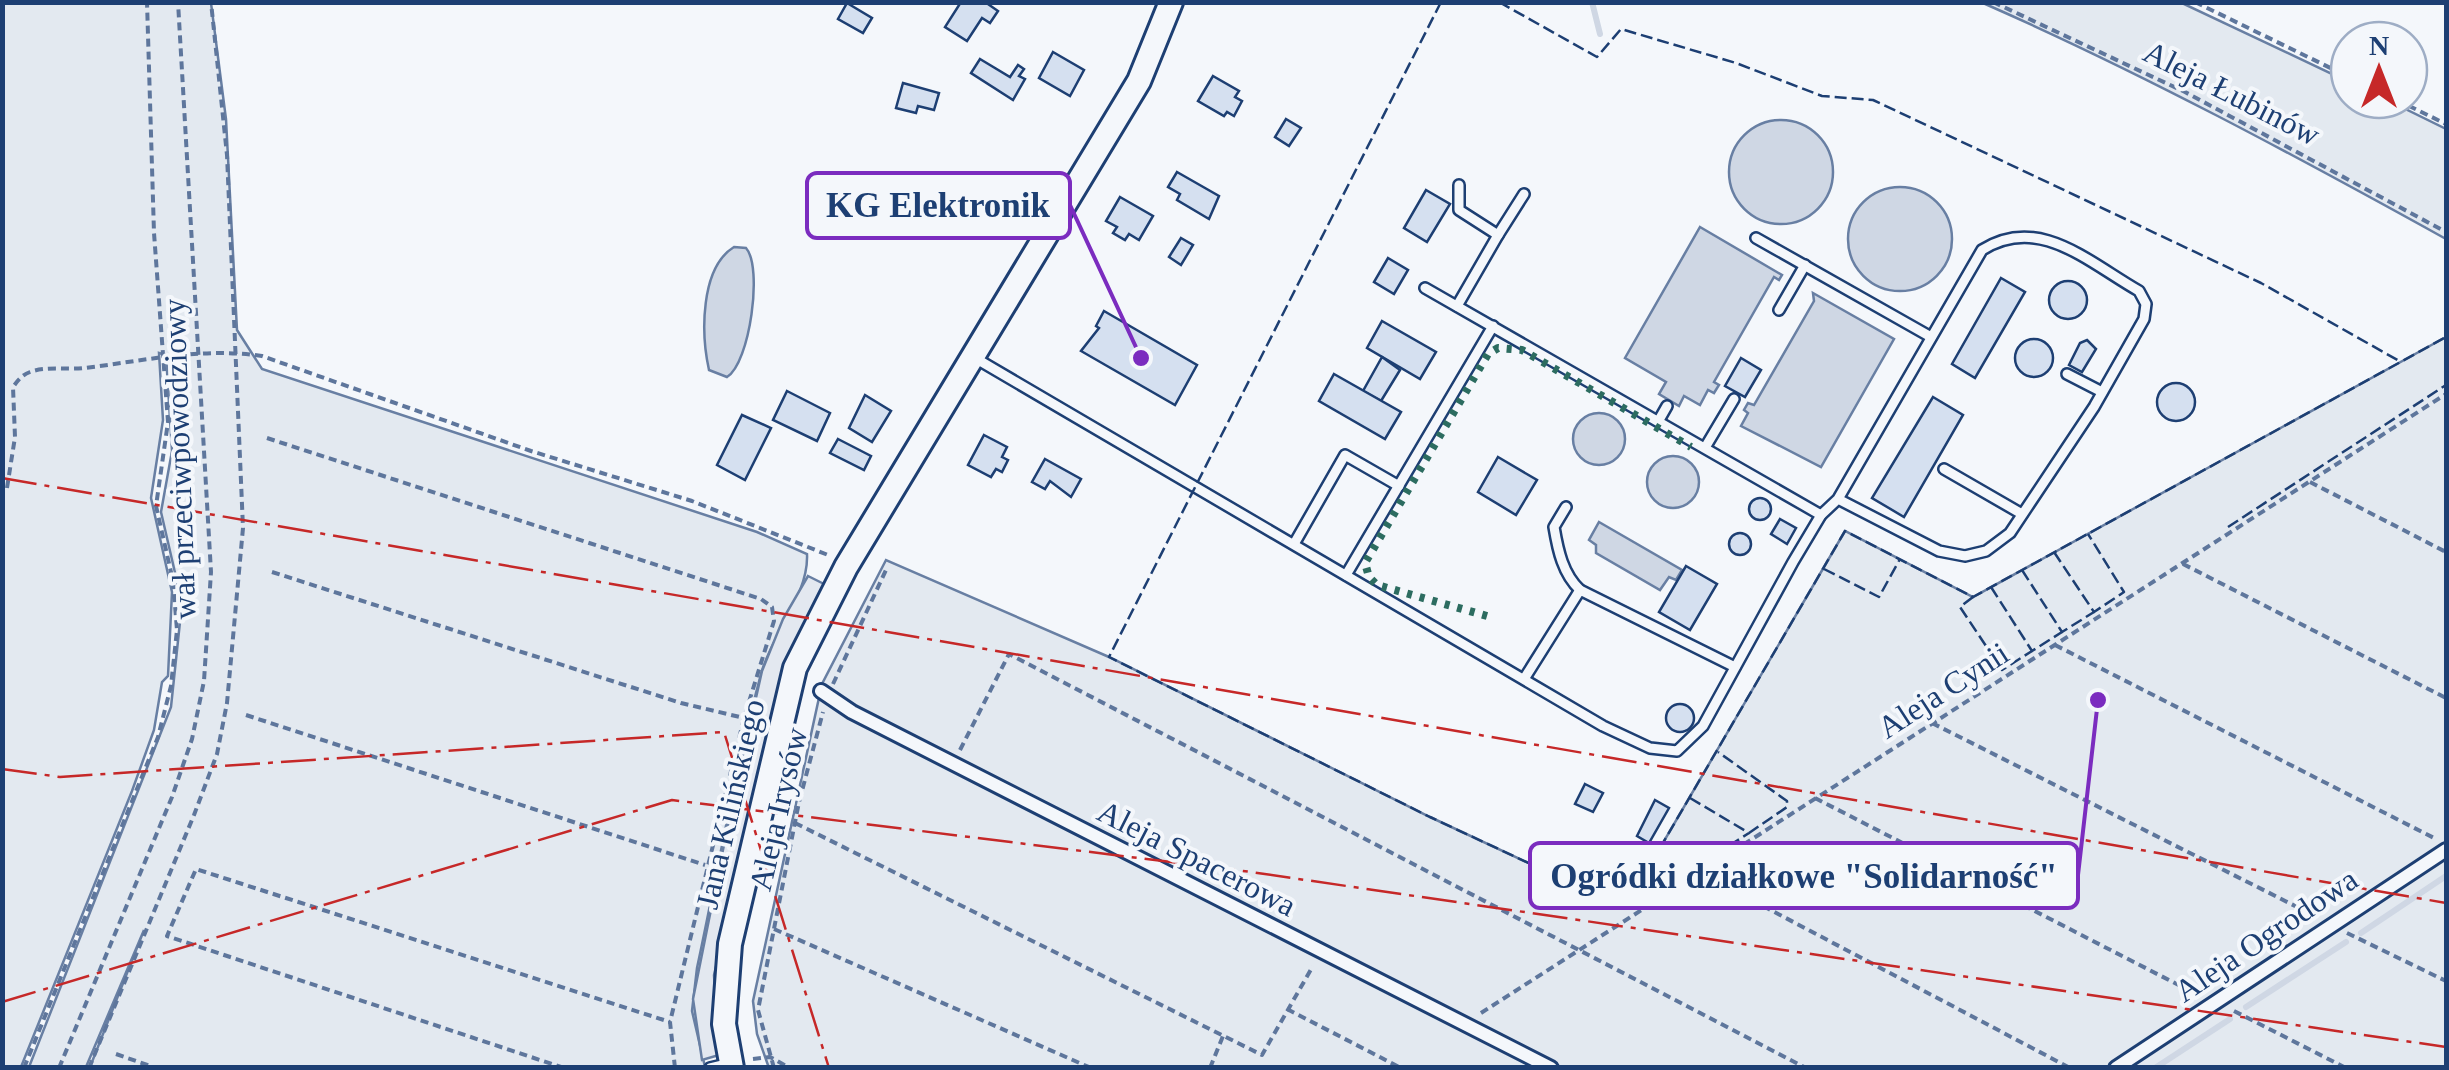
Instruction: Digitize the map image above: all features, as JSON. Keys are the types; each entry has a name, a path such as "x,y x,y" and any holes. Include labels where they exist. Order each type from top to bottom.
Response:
{"street":[{"name":"Jana Kilińskiego","path":"724,1066 730,944 792,684 814,627 846,567 1139,81 1170,2"},
{"name":"Aleja Spacerowa","path":"825,693 852,712 1551,1068"},
{"name":"Aleja Ogrodowa","path":"2116,1068 2446,847"}],"lane":[{"path":"1459,185 1459,210 1498,235"},
{"path":"1458,306 1524,194"},
{"path":"972,356 1602,726 1650,748 1678,751 1703,726 1820,515 1838,499 1982,250 2000,238 2036,235 2139,291 2146,304 2144,318 2102,392 2010,533 1986,552 1965,556 1939,550 1838,499"},
{"path":"1756,238 1932,337"},
{"path":"1779,310 1805,265"},
{"path":"1425,288 1706,446 1820,515"},
{"path":"1346,575 1493,326"},
{"path":"2067,374 2102,392"},
{"path":"1706,446 1734,399"},
{"path":"1659,420 1668,406"},
{"path":"1294,544 1344,455 1399,486"},
{"path":"1944,469 2022,514"},
{"path":"1566,507 1554,528 1558,553 1570,581 1580,590 1735,667"},
{"path":"1524,679 1580,590"},
{"path":"792,684 825,693"}],"path":[{"path":"24,1068 158,736 170,686 176,605 156,506 168,422 161,355 147,2"},
{"name":"wał przeciwpowodziowy","path":"59,1068 172,797 192,738 204,681 210,572 178,2"},
{"path":"89,1068 217,754 233,648 242,528 226,155 211,2"},
{"name":"Aleja Łubinów","path":"1993,2 2185,92 2446,232"},
{"path":"2195,2 2329,66"},
{"path":"7,488 15,436 13,386 21,376 34,370 82,368 161,355 236,352 262,356 531,450 692,500 815,548 846,567"},
{"name":"Aleja Cynii","path":"1465,1024 2446,395"},
{"path":"267,438 761,599 772,608 774,621 705,865 670,1022 675,1068"},
{"path":"2310,482 2446,552"},
{"path":"2183,564 2446,698"},
{"name":"Aleja Irysów","path":"774,1068 767,1057 758,1010 795,823 825,693 886,570"},
{"path":"272,572 681,704 744,718"},
{"path":"2055,645 2446,847"},
{"path":"954,763 1009,654 1806,1068"},
{"path":"246,715 705,865"},
{"path":"1932,723 2446,981"},
{"path":"1816,798 2346,1068"},
{"path":"795,823 1262,1055 1320,953"},
{"path":"564,1068 167,936 196,868 670,1022"},
{"path":"1692,877 1710,878 2070,1068"},
{"path":"774,929 1091,1068"},
{"path":"1286,1010 1401,1068"},
{"path":"1210,1068 1223,1036"},
{"path":"116,1054 156,1068"},
{"path":"767,1057 790,1068"}],"shaded area":[{"path":"2,3 211,3 226,119 237,330 262,369 757,532 807,554 802,584 761,674 697,968 692,1011 705,1067 90,1067 144,930 86,1067 29,1067 171,707 182,603 161,512 172,451 166,355 159,353 163,420 151,498 172,592 168,676 162,682 154,730 132,791 21,1067 3,1067"},
{"path":"1983,3 2182,3 2329,73 2329,120 2428,120 2446,129 2446,239 2217,116"},
{"path":"1781,120 1801,124 1818,135 1829,152 1833,172 1829,192 1818,209 1801,220 1781,224 1761,220 1744,209 1733,192 1729,172 1733,152 1744,135 1761,124"},
{"path":"1900,187 1920,191 1937,202 1948,219 1952,239 1948,259 1937,276 1920,287 1900,291 1880,287 1863,276 1852,259 1848,239 1852,219 1863,202 1880,191"},
{"path":"1700,227 1782,275 1779,280 1774,277 1714,382 1719,385 1714,393 1708,390 1700,405 1684,396 1679,406 1659,394 1666,382 1625,358"},
{"path":"734,247 746,248 751,258 754,293 742,354 727,377 709,370 704,321 715,270"},
{"path":"1813,293 1894,339 1821,467 1741,426 1748,413 1744,410 1748,403 1754,405 1814,301"},
{"path":"2446,337 2446,1067 769,1068 757,1034 753,1001 822,684 886,560 1109,657 1430,817 1625,908 1845,531 1973,597"},
{"path":"1599,413 1617,421 1625,439 1617,457 1599,465 1581,457 1573,439 1581,421"},
{"path":"1673,456 1691,464 1699,482 1691,500 1673,508 1655,500 1647,482 1655,464"},
{"path":"1599,522 1682,570 1676,580 1669,577 1660,590 1596,553 1596,545 1589,540"},
{"path":"808,576 826,585 790,655 714,975 719,1055 702,1060 693,999 733,800 762,671 783,619"}],"building":[{"path":"961,2 985,2 998,11 990,23 982,18 967,41 945,27"},
{"path":"847,3 872,18 863,33 838,19"},
{"path":"1053,52 1084,70 1070,96 1039,78"},
{"path":"980,59 1010,77 1018,65 1024,69 1019,76 1025,79 1013,100 971,73"},
{"path":"1213,76 1239,91 1235,97 1242,101 1234,116 1227,112 1224,116 1198,101"},
{"path":"903,83 939,93 934,110 918,106 916,113 896,108"},
{"path":"1286,119 1301,128 1289,146 1275,137"},
{"path":"1177,172 1219,196 1209,219 1177,200 1180,194 1168,187"},
{"path":"1426,190 1450,204 1427,242 1404,228"},
{"path":"1120,197 1153,216 1139,240 1129,234 1125,240 1113,233 1117,227 1106,221"},
{"path":"1181,238 1193,245 1181,265 1169,257"},
{"path":"1388,258 1408,270 1394,294 1374,282"},
{"path":"2001,278 2025,292 1975,378 1952,364"},
{"path":"2068,281 2081,287 2087,300 2081,313 2068,319 2055,313 2049,300 2055,287"},
{"path":"1104,311 1197,365 1175,405 1081,351 1099,328 1096,326"},
{"path":"1382,321 1436,352 1420,379 1367,348"},
{"path":"2034,339 2047,345 2053,358 2047,371 2034,377 2021,371 2015,358 2021,345"},
{"path":"2087,340 2096,349 2082,372 2069,365 2080,343"},
{"path":"1382,357 1400,370 1381,401 1363,391"},
{"path":"1741,358 1761,370 1745,397 1725,386"},
{"path":"1334,374 1401,412 1385,439 1319,401"},
{"path":"2176,383 2189,389 2195,402 2189,415 2176,421 2163,415 2157,402 2163,389"},
{"path":"787,391 830,413 817,441 773,420"},
{"path":"865,395 891,411 872,442 849,428"},
{"path":"1933,397 1963,415 1904,517 1872,498"},
{"path":"742,415 771,428 745,480 717,465"},
{"path":"984,435 1007,447 1002,457 1008,460 1002,472 996,469 991,477 968,465"},
{"path":"838,439 871,456 864,470 830,453"},
{"path":"1498,457 1537,480 1516,515 1478,492"},
{"path":"1045,459 1081,479 1071,497 1050,481 1045,489 1032,482"},
{"path":"1760,498 1768,501 1768,517 1760,520 1752,517 1749,509 1752,501"},
{"path":"1780,519 1796,528 1787,544 1771,534"},
{"path":"1740,533 1748,536 1748,552 1740,555 1732,552 1729,544 1732,536"},
{"path":"1686,566 1717,584 1690,630 1659,612"},
{"path":"1680,704 1690,708 1694,718 1690,728 1680,732 1670,728 1666,718 1670,708"},
{"path":"1585,784 1603,793 1593,812 1575,804"},
{"path":"1655,800 1669,808 1649,843 1637,836"}],"waterway":[{"path":"1592,2 1600,34"},
{"path":"2361,933 2446,876"},
{"path":"2246,1007 2346,942"},
{"path":"2155,1068 2230,1019"}],"hedge":[{"path":"1487,616 1377,585 1369,577 1365,563 1488,354 1498,348 1522,350 1691,447"}],"fence":[{"path":"1441,2 1109,657 1430,817 1625,908 1845,531 1973,597 2446,337"},
{"path":"1499,2 1597,57 1621,29 1736,63 1822,96 1873,100 2261,283 2401,362"},
{"path":"2228,527 2446,385"},
{"path":"2054,552 2094,612 2124,592 2088,534"},
{"path":"1824,569 1879,597 1900,559"},
{"path":"2022,570 2062,632 2094,612"},
{"path":"1991,587 2032,651 2062,632"},
{"path":"1973,597 1960,607 2002,670 2032,651"},
{"path":"1690,798 1749,833 1787,807 1787,801 1718,752"},
{"path":"1659,850 1688,872 1749,833"}],"power":[{"path":"2,478 2446,903"},
{"path":"2,769 60,777 724,732 829,1068"},
{"path":"2,1002 672,800 1251,872 2446,1047"}],"place":[{"name":"KG Elektronik","path":"1141,358"},
{"name":"Ogródki działkowe \"Solidarność\"","path":"2098,700"}]}
